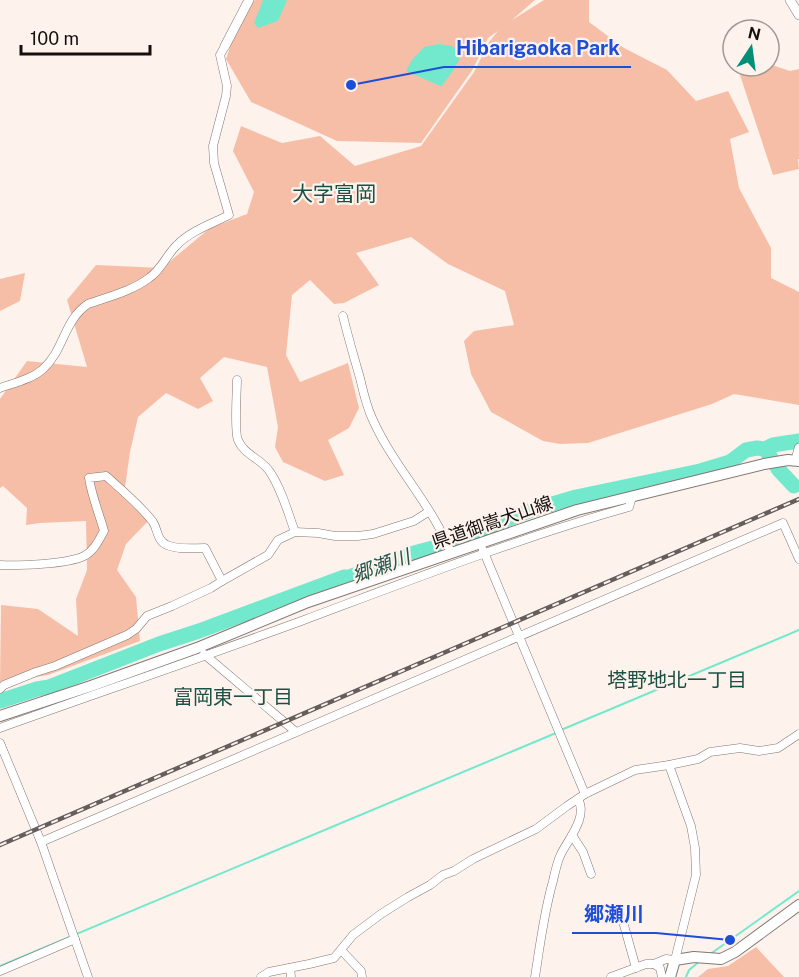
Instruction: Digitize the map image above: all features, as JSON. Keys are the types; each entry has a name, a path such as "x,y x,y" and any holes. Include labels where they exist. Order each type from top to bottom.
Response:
{"main road":[{"name":"県道御嵩犬山線","path":"0,716 201,652 308,602 450,550 483,548 577,510 764,464 794,460"},
{"path":"670,977 675,960 694,957 721,959 735,952 799,905"}],"street":[{"path":"0,388 45,368 60,347 71,321 82,308 145,281 157,271 183,239 229,215 214,163 213,146 227,86 220,55 249,0"},
{"path":"790,0 799,15"},
{"path":"343,316 371,417 389,451 434,518 450,550"},
{"path":"237,380 237,438 244,450 271,473 284,500 295,532"},
{"path":"794,460 799,448"},
{"path":"0,566 64,562 84,556 97,544 104,531 91,493 89,478 106,476 154,524 160,540 177,548 205,548 222,581"},
{"path":"0,689 4,685 127,635 136,629 147,616 211,588 268,555 278,540 295,532 334,536 373,534 414,521 428,512"},
{"path":"41,842 783,523 799,559"},
{"path":"0,728 483,548 560,731 582,796 579,821 560,855 546,904 535,977"},
{"path":"201,652 296,732"},
{"path":"261,977 269,972 334,958 353,934 443,875 536,829 582,796 635,770 698,759 710,752 740,748 759,751 778,748 799,734"},
{"path":"0,743 41,842 88,977"},
{"path":"610,977 646,964 654,964 666,959 675,960 696,875 691,826 669,765"},
{"path":"572,835 583,852 591,874"},
{"path":"617,912 622,918 636,968"},
{"path":"0,971 75,939"},
{"path":"341,950 361,971 362,977"},
{"path":"654,964 660,968 662,977"},
{"path":"290,968 291,977"}],"shaded area":[{"path":"255,0 535,0 512,20 544,0 589,0 589,22 624,48 667,70 696,101 728,91 749,132 730,139 739,188 771,248 771,278 799,292 799,405 734,394 712,404 588,443 560,444 543,441 491,412 471,374 464,341 474,331 514,325 505,291 448,264 411,237 356,253 379,285 344,303 334,304 310,280 292,295 286,355 300,382 348,363 359,408 349,428 328,440 344,475 325,481 283,462 275,447 278,427 267,367 224,357 200,378 213,401 198,409 166,393 138,417 125,487 152,517 126,544 117,570 136,597 140,641 48,675 0,683 1,605 38,609 78,636 76,599 87,570 86,521 26,525 27,508 3,486 0,488 0,399 27,361 87,367 67,300 96,265 162,268 210,228 247,214 254,192 233,151 241,126 282,143 320,136 355,166 421,146 474,72 489,42 498,31 488,38 473,69 421,143 337,141 251,102 226,59 238,28"},
{"path":"263,0 287,0 278,21 258,28 254,23"},
{"path":"439,44 454,47 460,52 458,62 442,86 406,71 424,47"},
{"path":"781,68 790,71 799,69 799,169 773,175 741,78 781,78"},
{"path":"25,273 20,301 0,311 0,279"},
{"path":"756,947 784,977 698,977 708,969 728,966"}],"waterway":[{"name":"郷瀬川","path":"0,701 49,687 159,644 344,577 444,545 532,510 576,497 700,471 730,462 746,450 765,449 773,445 799,441"},
{"name":"郷瀬川","path":"767,452 794,486"},
{"path":"561,730 799,630"},
{"path":"0,966 556,733"},
{"name":"郷瀬川","path":"709,955 799,891"},
{"name":"郷瀬川","path":"686,977 689,970 700,961"}],"railway":[{"path":"0,845 799,499"}],"place":[{"name":"Hibarigaoka Park","path":"351,85"},
{"name":"郷瀬川","path":"730,940"}],"district":[{"name":"大字富岡","path":"334,193"},
{"name":"塔野地北一丁目","path":"677,680"},
{"name":"富岡東一丁目","path":"233,697"}]}
